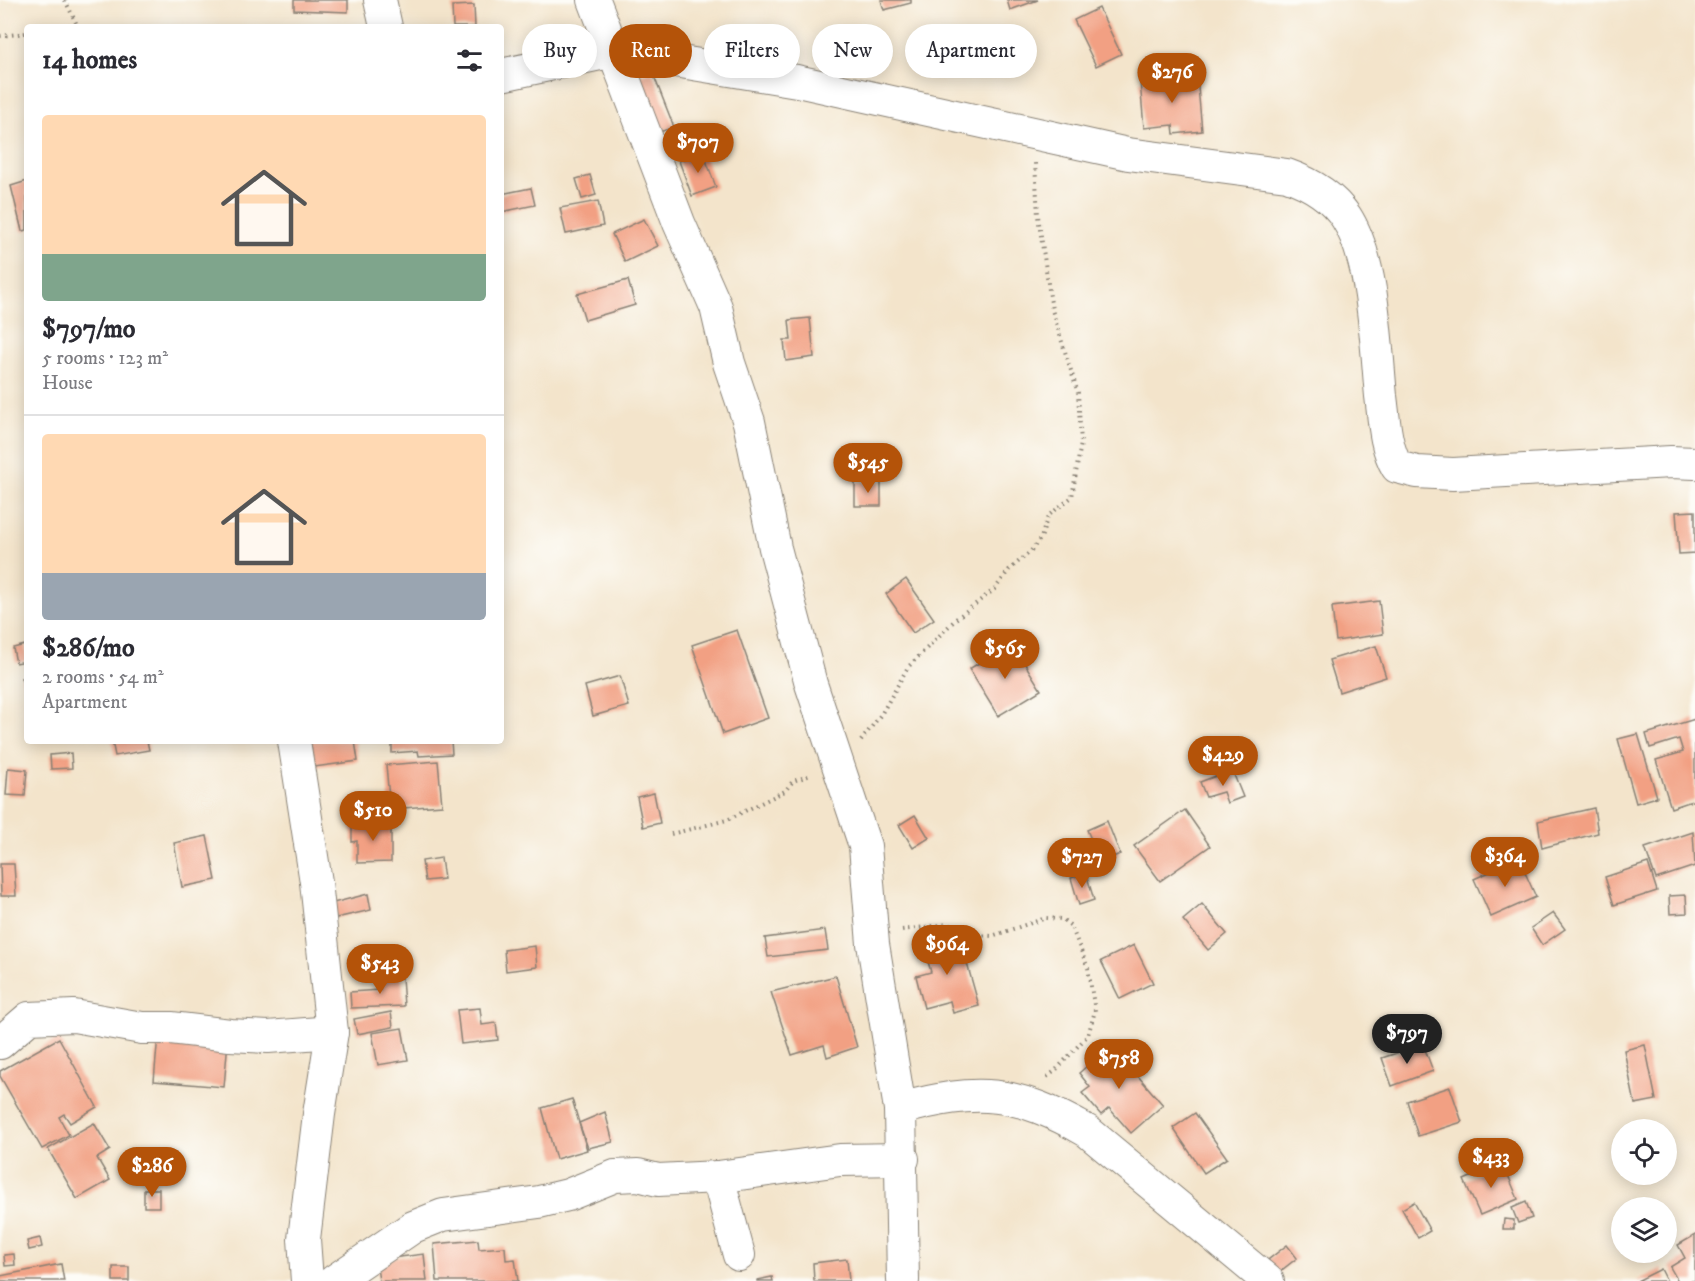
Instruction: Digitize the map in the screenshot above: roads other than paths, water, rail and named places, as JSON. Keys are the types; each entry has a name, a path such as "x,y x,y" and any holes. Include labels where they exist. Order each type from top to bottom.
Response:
{"street":[{"path":"380,0 385,24"},
{"path":"594,0 609,38"},
{"path":"504,74 609,52"},
{"path":"692,64 797,81 1128,154 1287,175 1307,182 1325,195 1347,217 1363,263 1373,311 1384,421 1390,454 1397,467 1417,472 1453,474 1695,463"},
{"path":"624,78 679,223 716,307 729,363 749,422 775,548 805,662 836,766 865,846 873,944 900,1109 903,1159 903,1281"},
{"path":"294,744 316,882 332,1032 319,1114 304,1239 307,1281"},
{"path":"0,1043 29,1018 74,1016 142,1028 171,1028 230,1035 268,1037 332,1032"},
{"path":"900,1109 930,1100 979,1096 1017,1098 1053,1112 1087,1131 1268,1281"},
{"path":"334,1281 413,1227 442,1215 539,1202 568,1195 615,1176 638,1175 658,1180 718,1177 840,1160 903,1159"},
{"path":"718,1177 739,1256"}]}
